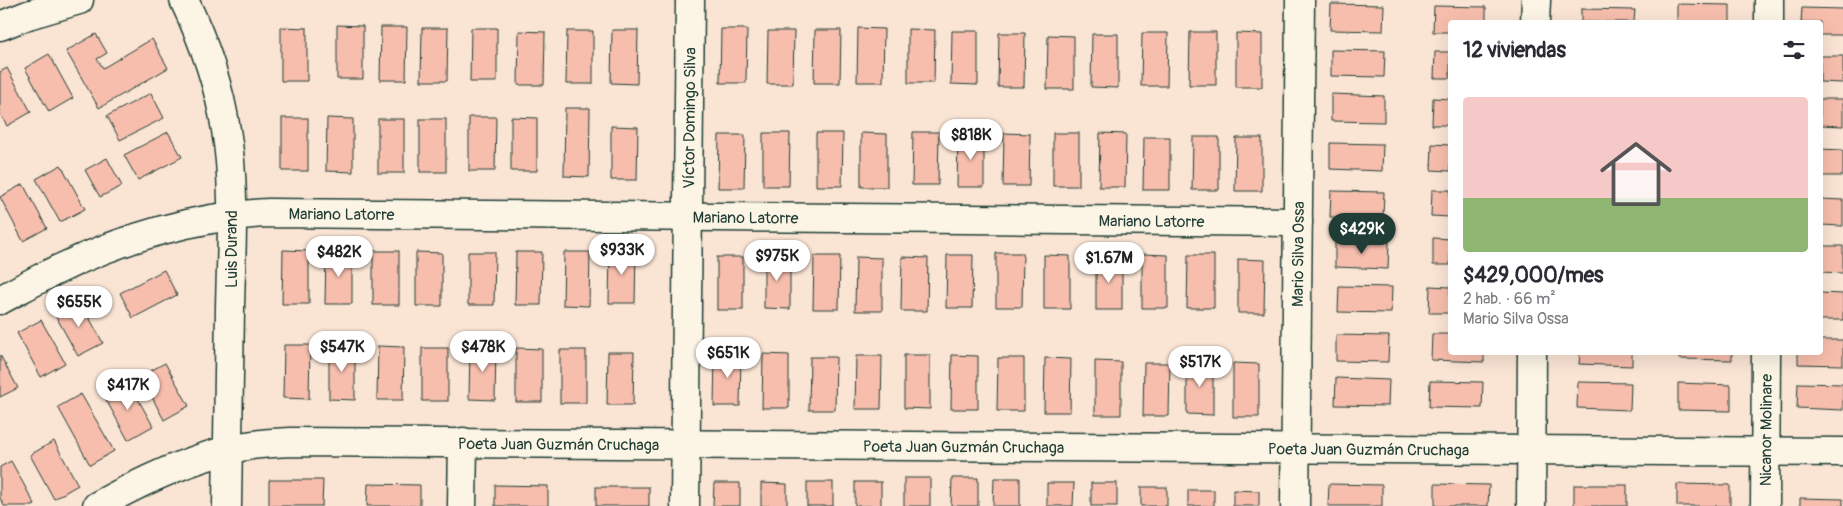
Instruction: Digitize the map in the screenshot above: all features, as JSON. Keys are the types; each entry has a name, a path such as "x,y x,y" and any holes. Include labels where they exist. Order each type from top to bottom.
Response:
{"street":[{"path":"0,26 42,10 79,0"},
{"name":"Luis Durand","path":"184,0 206,52 219,93 226,131 231,215 227,506"},
{"name":"Víctor Domingo Silva","path":"686,506 690,0"},
{"name":"Mario Silva Ossa","path":"1295,506 1300,0"},
{"path":"1535,20 1536,0"},
{"path":"1769,0 1769,20"},
{"name":"Mariano Latorre","path":"0,300 56,270 94,253 159,231 231,215 269,213 1298,222"},
{"path":"1531,506 1532,355"},
{"name":"Nicanor Molinare","path":"1765,506 1766,355"},
{"name":"Poeta Juan Guzmán Cruchaga","path":"97,506 154,477 190,462 228,450 266,443 292,442 1843,452"},
{"path":"462,506 463,442"}],"building":[{"path":"1331,4 1384,5 1383,31 1330,30"},
{"path":"1677,4 1730,5 1730,20 1677,20"},
{"path":"1434,6 1486,7 1486,20 1448,20 1448,32 1433,32"},
{"path":"1802,8 1843,9 1843,35 1823,35 1823,20 1801,20"},
{"path":"1581,9 1635,10 1634,20 1581,20"},
{"path":"337,25 363,26 363,79 337,79"},
{"path":"281,27 307,28 307,81 281,81"},
{"path":"381,27 407,27 406,80 380,80"},
{"path":"422,28 448,28 447,81 421,81"},
{"path":"471,28 497,28 497,82 470,82"},
{"path":"858,28 884,29 883,82 857,82"},
{"path":"721,29 747,29 746,83 720,83"},
{"path":"908,29 935,30 934,83 908,83"},
{"path":"612,30 638,30 637,84 611,83"},
{"path":"815,30 841,30 840,83 814,83"},
{"path":"519,31 545,32 544,85 518,85"},
{"path":"567,31 593,31 593,84 566,84"},
{"path":"768,31 794,31 793,84 767,84"},
{"path":"952,31 978,31 978,85 951,84"},
{"path":"1190,32 1216,32 1216,85 1189,85"},
{"path":"999,33 1025,33 1024,87 998,87"},
{"path":"1142,33 1168,33 1167,86 1141,86"},
{"path":"1236,33 1262,34 1262,87 1236,87"},
{"path":"96,34 107,53 97,59 103,68 152,39 168,68 99,108 66,51"},
{"path":"1092,34 1118,34 1118,88 1091,87"},
{"path":"1048,35 1074,36 1074,89 1047,89"},
{"path":"1331,50 1385,51 1384,77 1331,76"},
{"path":"1435,52 1448,52 1448,78 1434,78"},
{"path":"49,54 73,98 49,112 25,68"},
{"path":"1823,56 1843,56 1843,83 1823,82"},
{"path":"7,68 31,112 7,126 0,114 0,72"},
{"path":"151,93 164,118 120,140 107,116"},
{"path":"1331,94 1384,96 1384,122 1331,121"},
{"path":"1433,98 1448,99 1448,125 1432,125"},
{"path":"1823,99 1843,99 1843,126 1823,125"},
{"path":"565,108 590,108 589,177 564,176"},
{"path":"469,117 496,117 495,171 469,171"},
{"path":"511,117 537,118 537,171 511,171"},
{"path":"282,118 308,118 308,171 282,171"},
{"path":"327,118 353,119 353,172 326,171"},
{"path":"378,119 404,119 404,173 378,173"},
{"path":"420,119 446,119 446,172 420,172"},
{"path":"611,126 638,127 637,180 611,180"},
{"path":"168,132 182,157 138,180 124,155"},
{"path":"913,132 939,132 938,185 912,185"},
{"path":"763,133 790,133 789,186 763,186"},
{"path":"816,133 843,133 842,186 816,186"},
{"path":"861,133 887,134 887,187 861,187"},
{"path":"1004,133 1030,134 1029,186 1003,186"},
{"path":"1053,133 1079,133 1079,186 1053,186"},
{"path":"1100,133 1126,134 1125,187 1099,187"},
{"path":"958,134 984,134 984,187 957,187"},
{"path":"719,135 745,135 744,188 718,188"},
{"path":"1144,137 1170,137 1170,190 1143,190"},
{"path":"1193,137 1219,137 1219,190 1192,190"},
{"path":"1236,138 1262,138 1262,191 1235,191"},
{"path":"1330,143 1383,144 1382,171 1330,169"},
{"path":"1432,144 1448,145 1448,171 1431,170"},
{"path":"1823,149 1843,150 1843,176 1823,176"},
{"path":"107,158 122,186 100,197 85,170"},
{"path":"61,165 85,209 60,222 36,179"},
{"path":"23,184 47,228 23,241 0,197"},
{"path":"1432,190 1448,190 1448,217 1431,216"},
{"path":"1331,191 1384,192 1383,218 1330,217"},
{"path":"1823,199 1843,200 1843,226 1823,225"},
{"path":"1433,238 1448,239 1448,265 1433,265"},
{"path":"1335,241 1389,242 1388,269 1335,267"},
{"path":"1823,246 1843,246 1843,273 1823,272"},
{"path":"610,249 636,250 635,303 609,303"},
{"path":"283,250 309,251 309,304 282,304"},
{"path":"326,251 352,251 352,304 325,304"},
{"path":"373,251 399,251 399,305 373,305"},
{"path":"416,252 442,253 442,306 416,306"},
{"path":"468,252 495,252 494,305 468,305"},
{"path":"516,252 542,252 541,305 515,305"},
{"path":"564,252 590,252 589,306 563,305"},
{"path":"996,253 1023,253 1022,307 996,307"},
{"path":"1142,254 1168,255 1168,308 1142,308"},
{"path":"764,255 790,256 790,309 764,308"},
{"path":"947,255 973,255 972,308 946,308"},
{"path":"1044,255 1070,256 1070,309 1044,309"},
{"path":"1188,255 1214,255 1214,308 1187,308"},
{"path":"814,256 840,256 839,309 813,309"},
{"path":"717,257 743,257 743,310 717,310"},
{"path":"856,257 882,258 882,311 855,311"},
{"path":"902,257 928,258 927,311 901,311"},
{"path":"1096,257 1122,257 1122,310 1096,310"},
{"path":"1238,259 1265,260 1264,313 1238,313"},
{"path":"164,270 177,295 133,318 120,293"},
{"path":"1339,286 1392,287 1391,313 1338,312"},
{"path":"1430,286 1448,287 1448,313 1429,313"},
{"path":"1823,293 1843,294 1843,320 1823,320"},
{"path":"79,299 103,343 78,356 54,313"},
{"path":"41,320 65,363 41,377 17,333"},
{"path":"1432,334 1448,334 1448,355 1484,355 1484,362 1431,360"},
{"path":"1336,335 1389,336 1388,362 1336,361"},
{"path":"1823,340 1843,340 1843,365 1798,364 1798,355 1823,355"},
{"path":"284,345 310,345 309,399 283,398"},
{"path":"329,346 355,346 355,400 329,399"},
{"path":"378,346 404,347 403,400 377,400"},
{"path":"470,346 496,346 495,400 469,399"},
{"path":"422,348 448,348 448,401 422,401"},
{"path":"516,348 542,349 542,402 516,402"},
{"path":"560,350 586,350 586,403 560,403"},
{"path":"608,352 634,352 633,405 607,405"},
{"path":"715,353 741,353 740,406 714,406"},
{"path":"763,354 789,355 789,408 762,408"},
{"path":"0,355 18,388 0,397"},
{"path":"904,355 930,355 930,409 904,408"},
{"path":"952,355 978,356 978,409 951,409"},
{"path":"1580,355 1632,355 1632,366 1579,364"},
{"path":"1679,355 1732,355 1732,360 1679,359"},
{"path":"856,356 882,356 881,409 855,409"},
{"path":"810,357 836,357 835,410 809,410"},
{"path":"998,358 1024,358 1024,411 997,411"},
{"path":"1045,358 1071,359 1070,412 1044,412"},
{"path":"1095,361 1121,362 1121,415 1095,415"},
{"path":"1187,361 1213,361 1213,415 1187,414"},
{"path":"165,363 189,406 164,420 141,376"},
{"path":"1144,363 1170,363 1169,416 1143,416"},
{"path":"1233,363 1259,364 1259,417 1233,417"},
{"path":"1336,378 1389,380 1388,406 1335,405"},
{"path":"1430,381 1483,382 1482,408 1429,407"},
{"path":"1578,382 1631,383 1630,410 1577,408"},
{"path":"129,383 153,426 128,440 104,396"},
{"path":"1678,383 1731,385 1731,411 1678,410"},
{"path":"1798,383 1843,384 1843,410 1797,408"},
{"path":"81,394 114,451 90,465 58,407"},
{"path":"54,441 78,485 54,499 30,455"},
{"path":"11,461 35,505 4,506 0,498 0,467"},
{"path":"904,478 930,478 930,506 904,506"},
{"path":"952,478 978,478 978,506 951,506"},
{"path":"994,478 1020,478 1020,506 993,506"},
{"path":"269,480 323,480 322,506 269,506"},
{"path":"807,482 833,482 833,506 807,506"},
{"path":"855,482 881,482 881,506 855,506"},
{"path":"714,483 740,483 740,506 713,506"},
{"path":"761,483 787,484 787,506 761,506"},
{"path":"1047,483 1074,483 1073,506 1047,506"},
{"path":"1091,483 1117,483 1117,506 1091,506"},
{"path":"368,484 420,485 420,506 367,506"},
{"path":"1329,484 1382,485 1382,506 1328,506"},
{"path":"1435,484 1489,485 1488,506 1435,506"},
{"path":"1677,484 1730,485 1730,506 1677,506"},
{"path":"495,485 548,486 548,506 495,506"},
{"path":"1574,485 1627,485 1627,506 1574,506"},
{"path":"596,487 649,487 649,506 596,506"},
{"path":"1141,487 1167,487 1167,506 1141,506"},
{"path":"1188,490 1214,490 1214,506 1188,506"},
{"path":"1233,490 1259,491 1259,506 1233,506"},
{"path":"1800,498 1843,499 1843,506 1800,506"}]}
